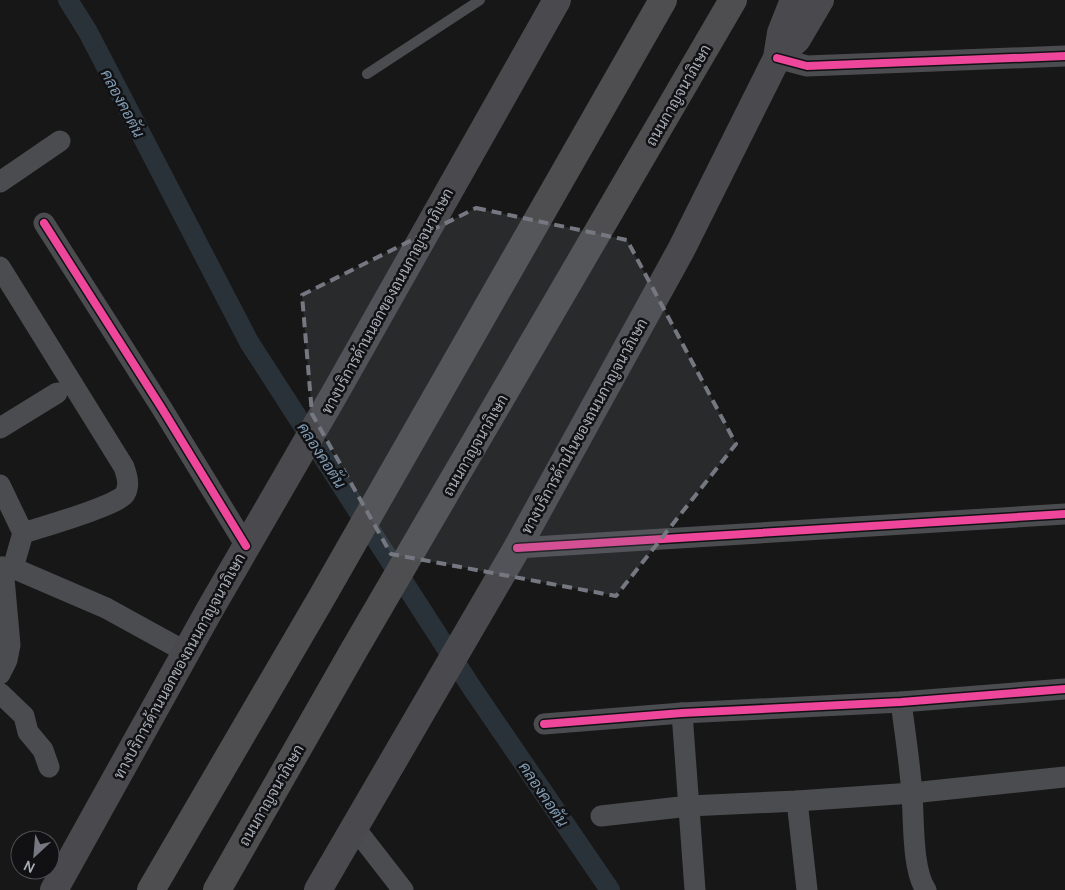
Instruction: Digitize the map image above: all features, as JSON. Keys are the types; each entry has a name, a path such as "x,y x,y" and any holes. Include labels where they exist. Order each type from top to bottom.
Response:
{"highway":[{"path":"151,890 390,479 663,0"},
{"name":"ถนนกาญจนาภิเษก","path":"217,890 354,650 733,0"}],"main road":[{"name":"ทางบริการด้านนอกของถนนกาญจนาภิเษก","path":"54,890 265,512 335,393 557,0"},
{"name":"ทางบริการด้านในของถนนกาญจนาภิเษก","path":"318,890 517,548 681,250 777,58 781,33 794,0"},
{"name":"ทางบริการด้านในของถนนกาญจนาภิเษก","path":"777,58 797,39 820,0"}],"street":[{"path":"777,58 807,66 1065,56"},
{"path":"0,182 60,141"},
{"path":"44,223 161,406 246,546"},
{"path":"0,267 124,467 128,480 127,489 122,497 74,517 23,533 5,568 4,624 10,645 0,674"},
{"path":"0,428 57,393"},
{"path":"0,485 23,533"},
{"path":"517,548 1065,514"},
{"path":"5,568 106,608 186,652"},
{"path":"544,724 682,712 901,702 1065,690"},
{"path":"0,693 24,716 28,732 43,750 49,766"},
{"path":"901,702 912,793 916,852 920,882 926,890"},
{"path":"682,712 695,890"},
{"path":"601,816 689,806 912,793 1065,777"},
{"path":"797,801 806,890"},
{"path":"354,827 403,890"}],"lane":[{"path":"367,74 480,0"}],"highlighted area":[{"path":"476,208 627,240 736,444 616,596 391,554 312,414 302,295"}],"waterway":[{"name":"คลองคอตัน","path":"68,0 88,32 249,342 472,688 610,890"}],"cycle path":[{"path":"777,58 807,66 1065,56"},
{"path":"44,223 161,407 246,546"},
{"path":"517,548 1065,514"},
{"path":"544,724 682,713 901,702 1065,689"}]}
